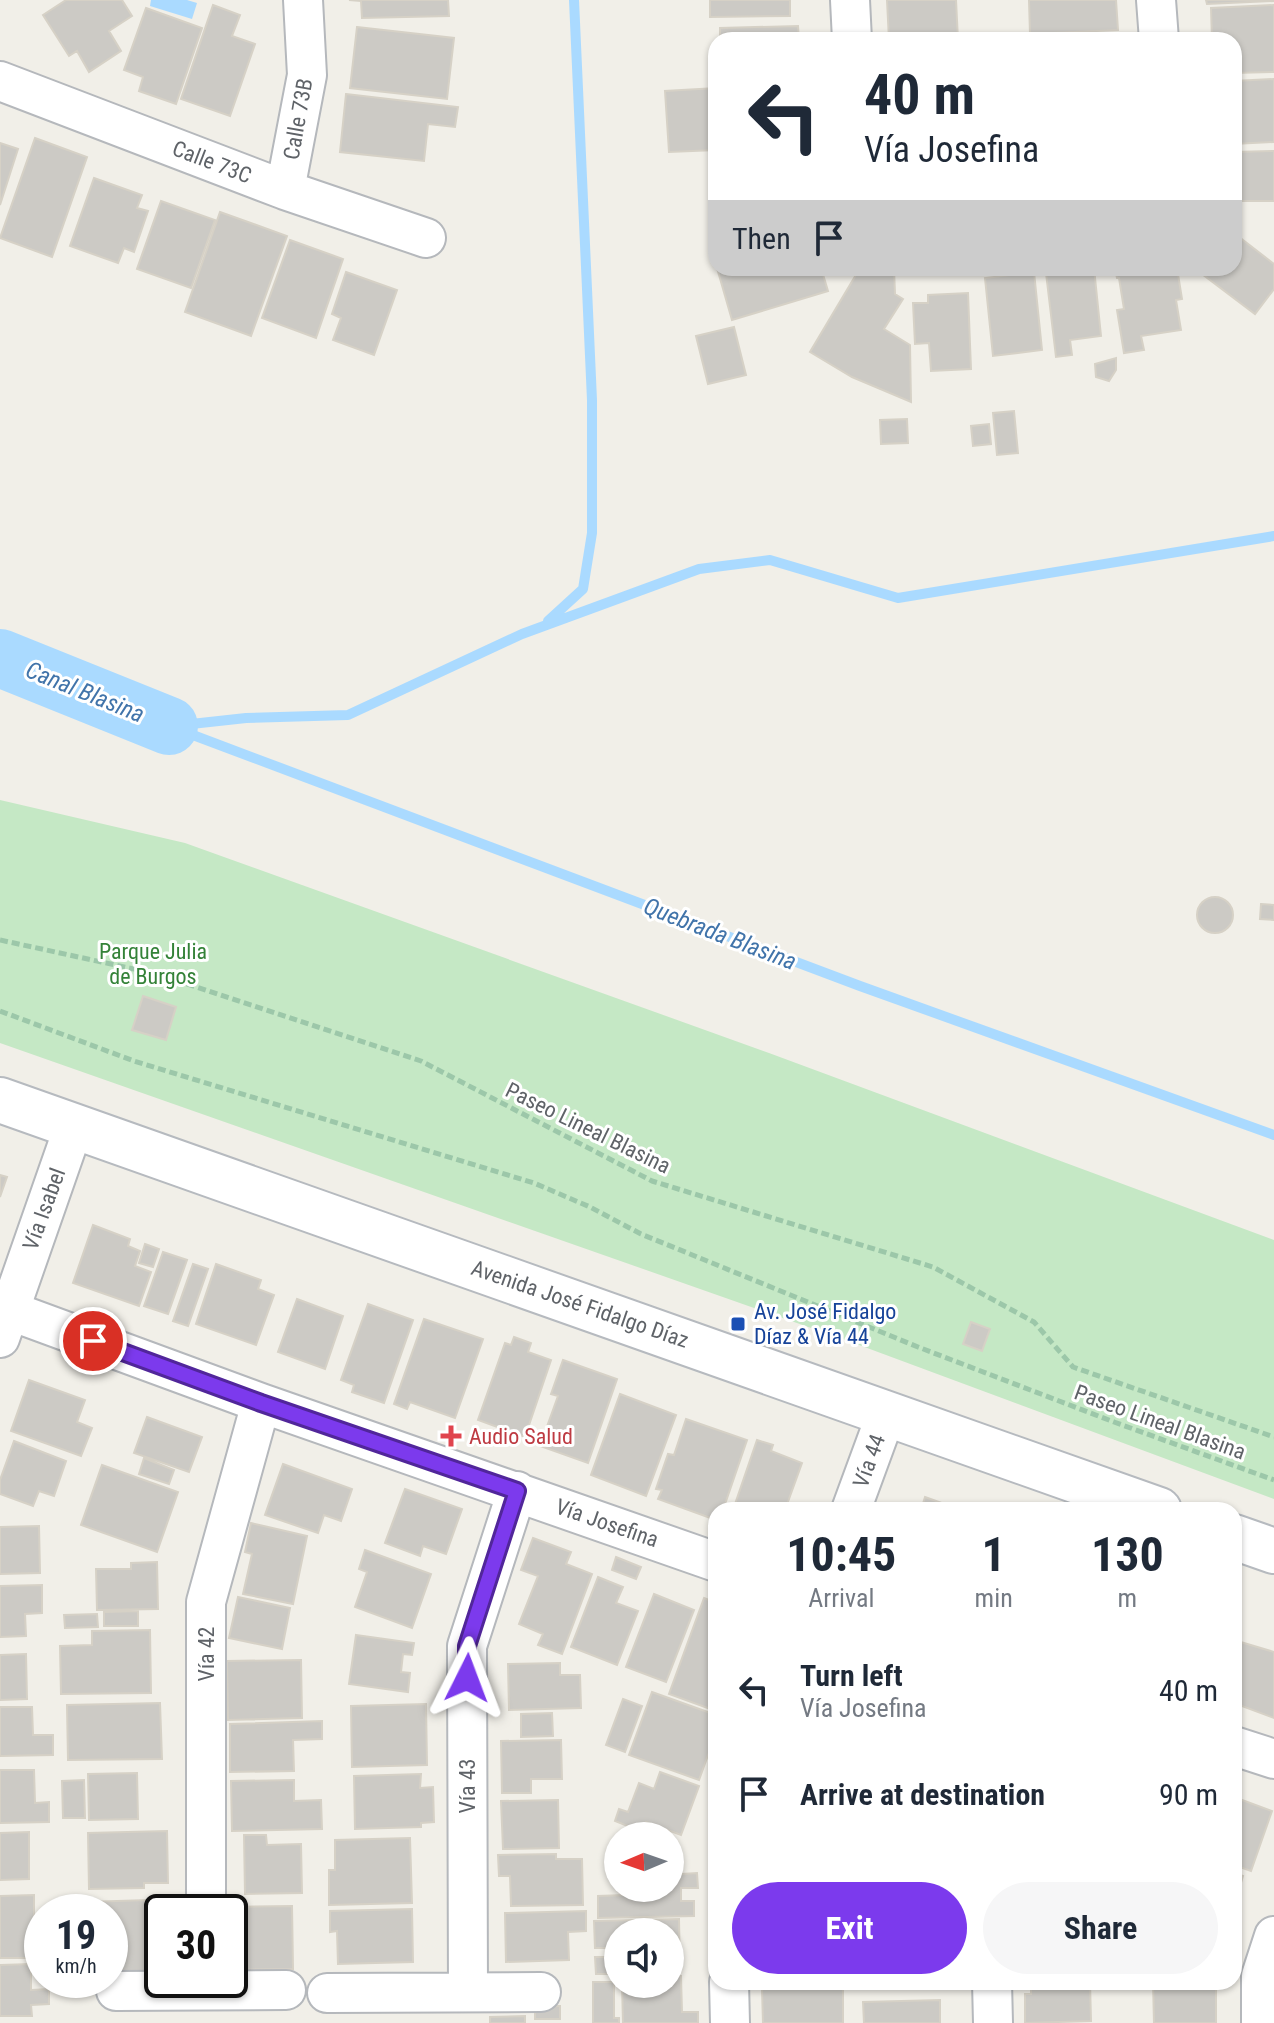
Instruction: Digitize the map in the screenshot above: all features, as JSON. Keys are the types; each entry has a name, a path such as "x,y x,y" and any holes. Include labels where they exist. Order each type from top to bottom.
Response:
{"street":[{"name":"Calle 73B","path":"285,190 307,75 303,0"},
{"path":"850,0 852,32"},
{"path":"1156,0 1158,32"},
{"name":"Calle 73C","path":"0,81 285,190 426,238"},
{"name":"Avenida José Fidalgo Díaz","path":"0,1100 887,1412 1132,1502"},
{"name":"Vía Isabel","path":"3,1318 74,1126"},
{"name":"Vía Josefina","path":"3,1318 261,1403 708,1559"},
{"name":"Vía 42","path":"206,1894 206,1602 261,1403"},
{"name":"Vía 44","path":"854,1502 887,1412"},
{"name":"Vía 43","path":"468,1992 467,1646 517,1491"},
{"path":"1242,1540 1274,1551"},
{"path":"1242,1749 1274,1759"},
{"path":"1261,2023 1261,1976 1274,1936"},
{"path":"248,1988 286,1990"},
{"path":"729,1990 730,2023"},
{"path":"992,1990 993,2023"},
{"path":"327,1993 541,1992"}],"path":[{"name":"Paseo Lineal Blasina","path":"0,940 157,974 421,1061 652,1181 933,1267 1034,1322 1073,1367 1274,1437"},
{"name":"Paseo Lineal Blasina","path":"0,1011 134,1061 534,1183 590,1207 641,1234 918,1347 1274,1480"}],"green space":[{"name":"Parque Julia de Burgos","path":"0,800 185,843 769,1053 1274,1240 1274,1499 851,1342 0,1043"}],"water":[{"path":"151,0 197,3 192,19 150,6"}],"building":[{"path":"66,0 122,0 132,16 109,31 121,51 89,72 77,51 69,56 43,15"},
{"path":"349,0 448,0 449,16 362,18 361,1"},
{"path":"710,0 790,0 790,16 710,17"},
{"path":"887,0 956,0 958,32 889,32"},
{"path":"1029,0 1116,0 1118,30 1030,32"},
{"path":"1206,0 1274,0 1274,1 1207,4"},
{"path":"213,5 240,15 232,36 255,44 230,116 181,99"},
{"path":"1274,5 1274,72 1242,73 1242,32 1212,32 1211,8"},
{"path":"146,8 202,28 176,104 139,91 143,77 124,70"},
{"path":"798,26 798,32 720,32 720,28"},
{"path":"357,27 454,38 447,99 350,88"},
{"path":"1274,79 1274,142 1242,144 1242,81"},
{"path":"708,88 708,150 669,152 665,91"},
{"path":"346,94 458,107 455,127 428,124 424,161 340,152"},
{"path":"35,138 87,157 52,257 0,238"},
{"path":"0,143 18,149 0,205"},
{"path":"1274,151 1274,201 1242,201 1242,152"},
{"path":"94,178 142,195 137,208 148,211 134,252 124,248 118,263 70,246"},
{"path":"161,201 215,220 191,288 137,269"},
{"path":"220,212 287,236 251,336 185,312"},
{"path":"1242,239 1274,264 1274,289 1255,314 1205,276 1242,276"},
{"path":"290,240 343,259 316,338 262,318"},
{"path":"346,272 397,290 374,355 333,340 341,318 332,314"},
{"path":"719,276 824,276 828,291 732,320"},
{"path":"855,276 894,276 895,294 903,299 884,329 910,345 911,402 852,377 810,352"},
{"path":"1034,276 1042,350 993,356 985,278"},
{"path":"1046,276 1095,276 1101,336 1070,340 1072,355 1056,357"},
{"path":"1178,276 1182,299 1176,300 1181,330 1141,336 1144,350 1124,353 1117,310 1124,309 1117,278"},
{"path":"968,293 971,369 931,371 929,343 915,344 913,303 928,303 928,295"},
{"path":"734,327 746,375 708,384 696,336"},
{"path":"1116,358 1116,370 1109,381 1096,377 1095,364"},
{"path":"1014,411 1018,453 997,455 993,413"},
{"path":"907,419 908,443 881,444 880,420"},
{"path":"989,424 991,444 973,446 971,426"},
{"path":"1215,897 1228,902 1233,915 1228,928 1215,933 1202,928 1197,915 1202,902"},
{"path":"1261,904 1274,905 1274,920 1260,919"},
{"path":"143,996 176,1007 166,1040 132,1030"},
{"path":"0,1175 7,1177 0,1197"},
{"path":"93,1225 130,1239 128,1246 140,1251 135,1266 151,1272 139,1306 73,1283"},
{"path":"145,1244 159,1249 153,1267 139,1263"},
{"path":"163,1252 187,1260 168,1314 144,1306"},
{"path":"193,1264 208,1269 188,1326 173,1321"},
{"path":"216,1264 261,1280 258,1289 274,1295 256,1345 196,1324"},
{"path":"297,1299 343,1316 325,1369 278,1352"},
{"path":"368,1304 413,1320 384,1403 352,1392 354,1385 341,1380"},
{"path":"424,1319 483,1339 455,1418 410,1402 407,1409 394,1404"},
{"path":"971,1322 990,1329 982,1351 963,1344"},
{"path":"514,1337 531,1343 528,1352 551,1360 525,1437 478,1420 505,1343 511,1345"},
{"path":"563,1360 617,1379 588,1463 540,1446 558,1396 551,1394"},
{"path":"29,1380 85,1400 77,1422 92,1428 81,1456 11,1431"},
{"path":"620,1394 676,1415 646,1496 591,1475"},
{"path":"147,1417 202,1437 189,1472 134,1453"},
{"path":"686,1419 747,1440 726,1502 708,1502 708,1517 658,1499 662,1490 656,1489 668,1454 674,1455"},
{"path":"757,1440 773,1445 771,1451 802,1463 788,1502 736,1502"},
{"path":"14,1441 66,1461 54,1496 39,1491 33,1506 0,1494 0,1480"},
{"path":"144,1458 174,1470 169,1484 139,1474"},
{"path":"283,1464 352,1489 341,1521 324,1515 318,1533 265,1515"},
{"path":"102,1465 178,1492 157,1552 81,1525"},
{"path":"405,1489 462,1509 446,1554 423,1546 420,1556 385,1543"},
{"path":"251,1523 307,1536 293,1604 243,1594 252,1554 245,1552"},
{"path":"39,1526 40,1573 0,1574 0,1527"},
{"path":"533,1538 571,1552 566,1564 592,1574 562,1654 538,1645 543,1634 519,1624 538,1576 521,1570"},
{"path":"365,1550 431,1574 412,1628 355,1607 367,1572 359,1569"},
{"path":"616,1557 641,1567 636,1579 612,1570"},
{"path":"157,1562 158,1609 97,1610 96,1569 131,1569 131,1563"},
{"path":"598,1577 623,1587 616,1603 638,1611 617,1665 571,1647"},
{"path":"42,1585 42,1613 25,1614 26,1636 0,1637 0,1586"},
{"path":"654,1594 694,1610 666,1682 626,1667"},
{"path":"238,1597 290,1608 282,1649 229,1638"},
{"path":"704,1598 708,1600 708,1708 669,1694"},
{"path":"138,1611 138,1626 104,1626 104,1612"},
{"path":"97,1614 98,1627 65,1628 64,1615"},
{"path":"150,1630 151,1693 61,1694 60,1646 92,1645 92,1631"},
{"path":"356,1635 414,1643 412,1655 403,1654 401,1672 410,1673 408,1692 349,1684"},
{"path":"1242,1642 1274,1652 1274,1718 1242,1706"},
{"path":"26,1654 27,1699 0,1700 0,1655"},
{"path":"301,1660 302,1718 228,1720 227,1661"},
{"path":"560,1663 560,1675 580,1675 581,1708 509,1710 508,1664"},
{"path":"652,1692 708,1712 708,1755 699,1780 629,1755"},
{"path":"623,1699 642,1706 625,1752 606,1745"},
{"path":"160,1703 162,1759 68,1760 67,1705"},
{"path":"426,1704 427,1765 352,1767 351,1706"},
{"path":"0,1707 32,1707 33,1735 53,1735 53,1755 0,1756"},
{"path":"552,1713 553,1736 521,1737 521,1714"},
{"path":"322,1721 322,1739 293,1740 294,1771 230,1772 230,1724"},
{"path":"561,1740 562,1779 531,1779 531,1793 502,1793 501,1741"},
{"path":"0,1770 34,1770 35,1803 49,1802 49,1822 0,1823"},
{"path":"660,1772 699,1786 684,1827 684,1822 615,1821 619,1809 628,1812 639,1783 654,1789"},
{"path":"137,1773 138,1819 89,1820 88,1774"},
{"path":"421,1774 420,1788 433,1787 434,1822 421,1823 421,1827 355,1829 354,1776"},
{"path":"84,1780 85,1818 63,1818 62,1781"},
{"path":"294,1780 294,1801 321,1800 322,1829 232,1831 231,1781"},
{"path":"558,1800 559,1848 503,1849 501,1801"},
{"path":"1242,1800 1272,1811 1251,1871 1242,1868"},
{"path":"167,1831 168,1883 144,1883 144,1888 89,1889 88,1833"},
{"path":"29,1832 29,1879 0,1880 0,1833"},
{"path":"244,1835 266,1835 267,1845 301,1844 302,1893 245,1894"},
{"path":"410,1838 412,1903 329,1905 329,1870 335,1870 335,1840"},
{"path":"556,1854 556,1859 582,1859 583,1905 511,1906 510,1876 499,1876 498,1855"},
{"path":"697,1873 698,1888 684,1888 684,1874"},
{"path":"24,1895 24,1958 0,1958 0,1896"},
{"path":"598,1896 604,1896 604,1902 694,1901 694,1916 598,1918"},
{"path":"144,1900 144,1972 128,1973 128,1901"},
{"path":"292,1906 293,1969 248,1970 248,1907"},
{"path":"412,1909 413,1962 338,1964 337,1931 330,1932 330,1911"},
{"path":"586,1911 586,1931 568,1932 569,1960 506,1962 505,1913"},
{"path":"594,1921 604,1921 604,1948 595,1948"},
{"path":"595,1957 604,1957 604,1974 596,1974"},
{"path":"24,1964 24,1998 49,1998 49,2004 31,2005 32,2016 0,2016 0,1965"},
{"path":"593,1982 604,1982 604,1998 614,1998 614,2018 619,2018 619,2023 593,2023"},
{"path":"762,1990 843,1990 843,2023 763,2023"},
{"path":"1031,1990 1090,1990 1091,2021 1025,2023 1025,1994 1031,1994"},
{"path":"1153,1990 1216,1990 1216,2023 1154,2023"},
{"path":"622,1998 682,1998 682,2012 698,2012 698,2023 623,2023"},
{"path":"940,2000 940,2023 864,2023 863,2002"},
{"path":"535,2006 560,2006 560,2019 535,2019"},
{"path":"525,2016 525,2023 490,2023 490,2017"}],"waterway":[{"path":"548,621 583,589 592,533 592,400 574,0"},
{"path":"173,726 246,718 348,715 522,634 699,569 770,560 898,598 1274,536"},
{"name":"Canal Blasina","path":"0,658 169,726"},
{"name":"Quebrada Blasina","path":"169,726 860,986 1274,1135"}],"place":[{"name":"Av. José Fidalgo Díaz & Vía 44","path":"738,1324"},
{"name":"Audio Salud","path":"451,1436"}],"route":[{"path":"93,1341 261,1403 517,1491 467,1646 467,1678"}]}
